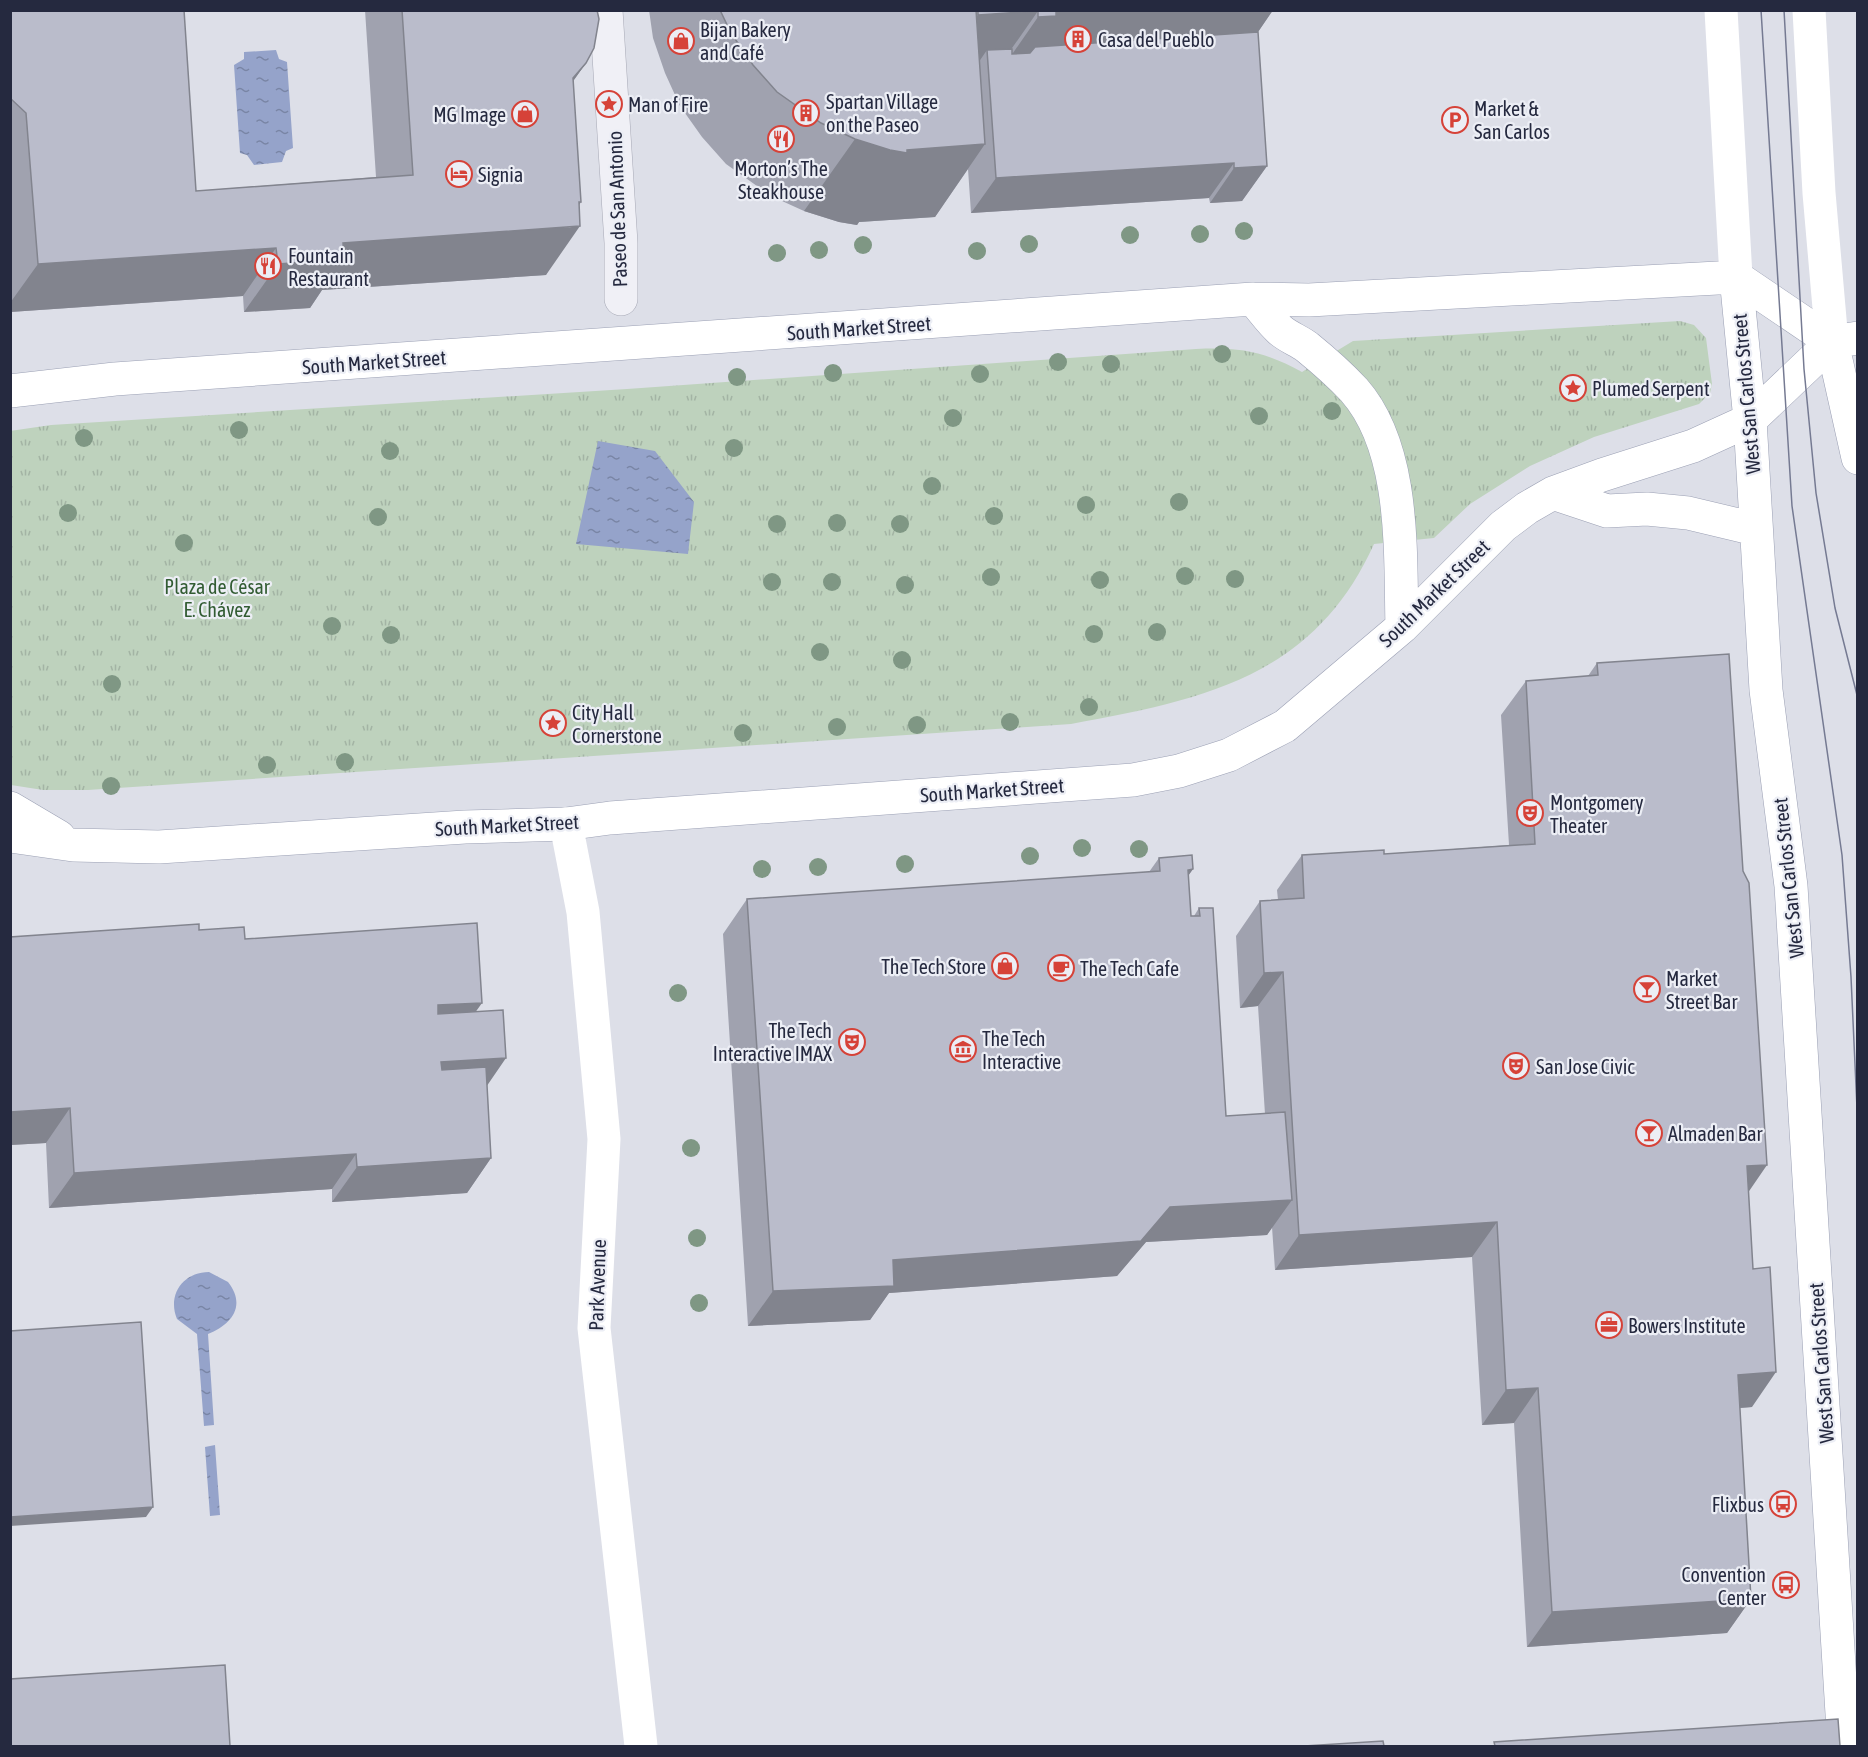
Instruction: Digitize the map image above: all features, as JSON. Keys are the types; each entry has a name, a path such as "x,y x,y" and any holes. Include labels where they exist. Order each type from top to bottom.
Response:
{"main road":[{"name":"West San Carlos Street","path":"1721,10 1736,277 1750,420 1766,690 1791,886 1844,1746"},
{"path":"1809,10 1819,193 1845,340 1857,458"},
{"name":"South Market Street","path":"10,391 115,379 1253,299 1309,300 1736,277"},
{"path":"1736,277 1845,340"},
{"path":"1253,299 1281,331 1306,346 1355,392 1373,420 1388,463 1402,547 1402,627"},
{"name":"South Market Street","path":"10,836 73,845 159,847 465,827 566,824 632,817 1133,780 1179,771 1229,755 1285,726 1402,627 1503,526 1553,494 1602,475 1693,446 1750,420 1845,340"},
{"path":"1553,494 1607,511 1647,509 1688,513 1755,529"},
{"path":"10,808 73,845"},
{"name":"Park Avenue","path":"566,824 583,912 604,1139 594,1328 641,1746"}],"street":[{"name":"Paseo de San Antonio","path":"606,10 621,243 621,299"}],"green space":[{"name":"Plaza de César E. Chávez","path":"1680,321 1694,325 1706,338 1712,384 1710,393 1699,404 1594,437 1530,466 1470,504 1434,538 1374,544 1349,589 1320,625 1287,653 1250,675 1209,692 1166,704 1071,724 88,790 43,790 11,785 10,431 51,425 627,389 1196,349 1251,352 1275,359 1302,372 1353,341"}],"water":[{"path":"276,50 279,59 287,62 293,148 286,151 282,162 254,165 247,155 240,153 234,65 244,59 244,52"},
{"path":"598,441 655,451 694,502 688,554 576,544"},
{"path":"209,1272 228,1282 234,1291 236,1307 234,1314 224,1325 208,1334 214,1425 204,1426 197,1334 177,1319 174,1302 180,1286 185,1281 200,1273"},
{"path":"215,1445 220,1515 210,1516 205,1447"}],"building":[{"name":"Signia","path":"10,10 184,10 196,191 413,175 402,10 597,10 599,19 594,48 586,63 573,78 581,202 579,202 580,226 343,243 344,259 278,264 276,248 38,264 26,113 10,98"},
{"path":"720,10 976,10 985,144 907,150 907,153 855,139 821,123 777,92 753,65 731,33"},
{"path":"978,10 1056,10 1056,16 1038,17 1038,11 978,15"},
{"path":"1258,32 1267,166 1234,168 1234,163 996,178 987,50 1012,49 1012,54 1030,53 1035,47"},
{"path":"1729,654 1743,871 1749,883 1767,1165 1747,1166 1753,1269 1770,1267 1776,1372 1738,1375 1751,1599 1552,1612 1538,1388 1506,1390 1497,1222 1299,1235 1283,972 1264,973 1260,901 1304,898 1302,855 1384,850 1384,854 1535,844 1526,681 1598,675 1597,663"},
{"name":"The Tech Interactive","path":"1192,855 1193,869 1188,870 1191,916 1200,916 1199,908 1213,908 1226,1116 1285,1112 1292,1200 1170,1207 1141,1241 893,1260 894,1286 773,1291 747,899 1160,871 1159,858"},
{"path":"477,923 482,1003 438,1005 438,1014 503,1010 506,1058 441,1062 442,1070 486,1067 491,1158 357,1167 356,1154 74,1173 70,1108 10,1112 10,937 199,924 199,930 244,927 245,939"},
{"path":"141,1322 153,1507 10,1517 10,1331"},
{"path":"225,1665 230,1746 10,1746 10,1679"},
{"path":"1838,1719 1840,1746 1495,1746 1494,1742"},
{"path":"1383,1741 1384,1746 1304,1746"}],"tram line":[{"path":"1761,10 1792,506 1842,855 1851,977 1858,1130"},
{"path":"1784,10 1804,369 1816,493 1835,608 1858,699"}],"place":[{"name":"Casa del Pueblo","path":"1078,39"},
{"name":"Bijan Bakery and Café","path":"681,41"},
{"name":"Man of Fire","path":"609,104"},
{"name":"Spartan Village on the Paseo","path":"806,113"},
{"name":"MG Image","path":"525,114"},
{"name":"Market & San Carlos","path":"1455,120"},
{"name":"Morton’s The Steakhouse","path":"781,139"},
{"name":"Signia","path":"459,174"},
{"name":"Fountain Restaurant","path":"268,266"},
{"name":"Plumed Serpent","path":"1573,388"},
{"name":"City Hall Cornerstone","path":"553,723"},
{"name":"Montgomery Theater","path":"1530,813"},
{"name":"The Tech Store","path":"1005,966"},
{"name":"The Tech Cafe","path":"1061,968"},
{"name":"Market Street Bar","path":"1647,989"},
{"name":"The Tech Interactive IMAX","path":"852,1042"},
{"name":"The Tech Interactive","path":"963,1049"},
{"name":"San Jose Civic","path":"1516,1066"},
{"name":"Almaden Bar","path":"1649,1133"},
{"name":"Bowers Institute","path":"1609,1325"},
{"name":"Flixbus","path":"1783,1504"},
{"name":"Convention Center","path":"1786,1585"}]}
